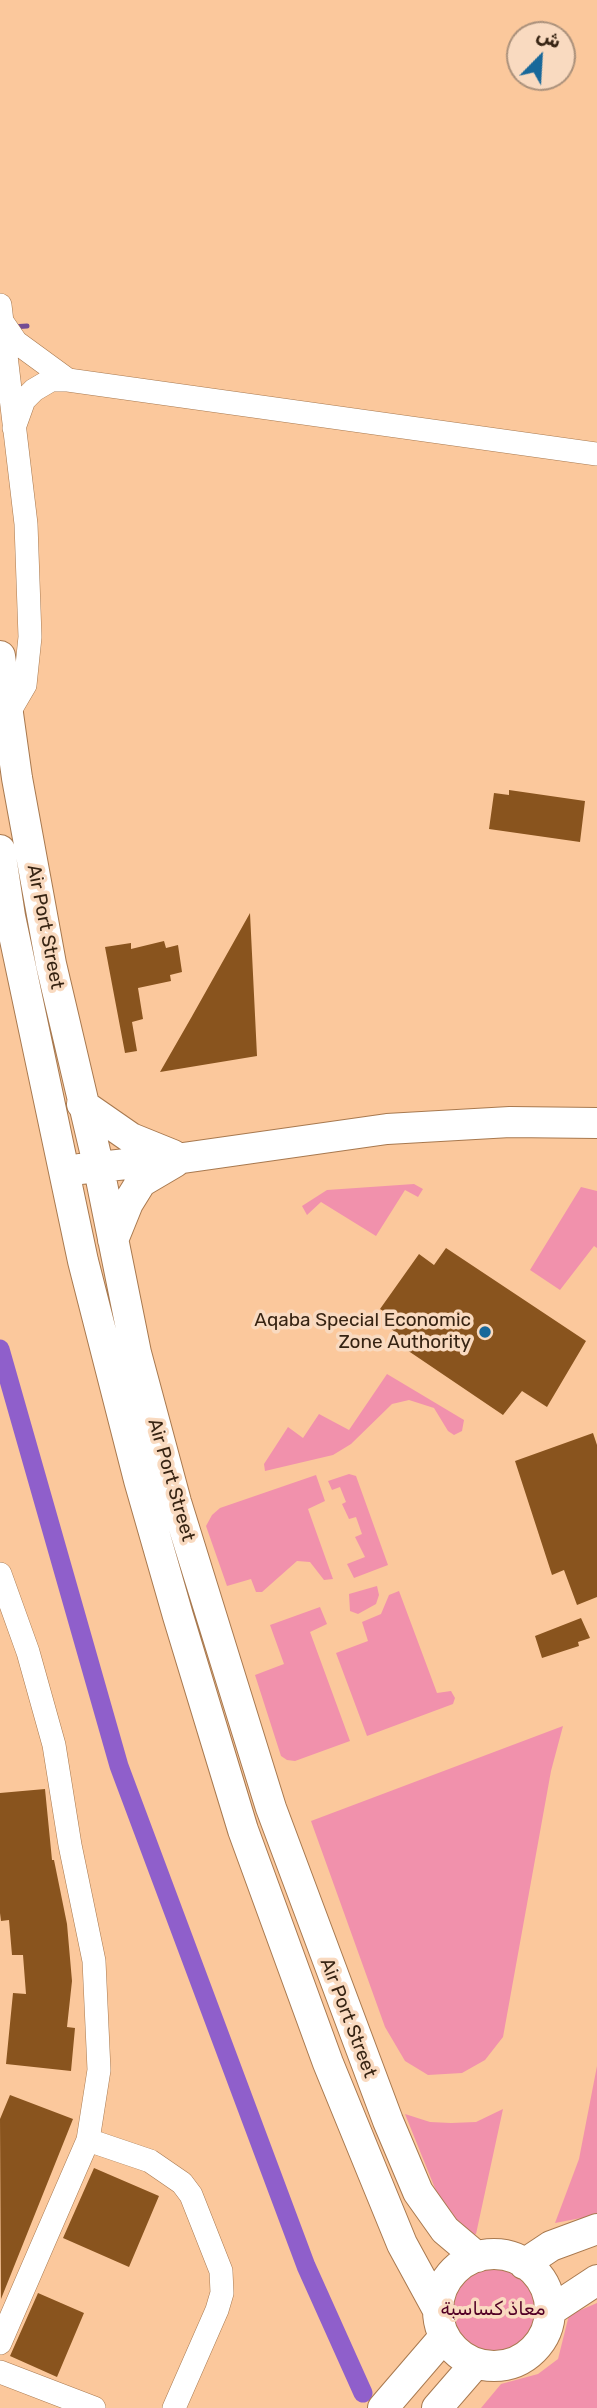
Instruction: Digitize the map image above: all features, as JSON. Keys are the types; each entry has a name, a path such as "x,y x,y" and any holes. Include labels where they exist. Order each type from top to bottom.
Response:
{"main road":[{"name":"Air Port Street","path":"0,656 51,964 98,1164 136,1353 176,1502 271,1808 310,1919 418,2192 445,2230 477,2257"},
{"name":"Air Port Street","path":"0,850 10,916 63,1173 136,1467 243,1830 369,2169 441,2323"},
{"path":"82,1104 131,1138 183,1158"},
{"path":"63,1173 98,1164 183,1158 387,1129 510,1122 597,1123"},
{"path":"113,1240 141,1182 157,1170 183,1158"},
{"path":"524,2263 563,2240 597,2229"},
{"path":"493,2255 524,2263 545,2289 550,2311 545,2333 521,2359 499,2366 476,2363 460,2354 441,2323 439,2298 449,2277 477,2257 493,2255"},
{"path":"550,2311 597,2280"},
{"path":"383,2408 441,2323"},
{"path":"437,2408 476,2363"}],"street":[{"path":"1,313 16,342 68,380"},
{"path":"1,313 26,524 30,650 25,685 8,714"},
{"path":"14,428 24,400 34,390 51,380 68,380 597,454"},
{"path":"0,1574 28,1652 54,1745 70,1845 94,1961 99,2070 88,2140 0,2343"},
{"path":"88,2140 150,2161 183,2183 191,2195 221,2271 222,2293 217,2310 174,2408"},
{"path":"0,2372 94,2408"}],"green space":[{"path":"414,1184 423,1189 418,1197 405,1190 376,1236 321,1202 307,1215 302,1206 327,1190"},
{"path":"581,1187 597,1191 597,1248 594,1246 560,1290 530,1270"},
{"path":"387,1374 464,1420 462,1431 454,1435 448,1431 434,1408 409,1400 392,1404 351,1444 333,1455 265,1471 264,1464 288,1427 303,1438 319,1414 349,1430"},
{"path":"349,1474 356,1476 388,1565 354,1578 347,1564 365,1557 355,1537 362,1534 356,1517 349,1519 342,1504 346,1502 340,1487 332,1490 328,1481"},
{"path":"316,1475 325,1501 308,1509 333,1579 324,1580 310,1562 297,1561 262,1592 256,1592 251,1579 227,1586 206,1526 212,1515 220,1508"},
{"path":"377,1586 379,1595 376,1604 358,1614 350,1611 349,1594"},
{"path":"399,1591 437,1693 451,1691 455,1698 453,1704 367,1736 336,1653 368,1641 362,1622 381,1614 389,1595"},
{"path":"320,1607 327,1624 310,1632 350,1741 295,1761 287,1760 281,1756 255,1675 284,1664 270,1625"},
{"path":"563,1726 551,1771 503,2037 485,2060 462,2073 428,2075 405,2061 385,2027 311,1821"},
{"path":"597,2066 597,2215 555,2223 579,2159"},
{"path":"503,2109 476,2234 469,2237 451,2228 405,2114 430,2122 476,2122"},
{"name":"معاذ كساسبة","path":"493,2262 511,2266 527,2276 537,2292 541,2310 537,2328 527,2344 511,2354 493,2358 475,2354 459,2344 449,2328 445,2310 449,2292 459,2276 475,2266"},
{"path":"597,2303 597,2408 481,2408 501,2384 538,2374 558,2359 569,2315"}],"building":[{"path":"509,790 585,801 580,842 489,829 494,793 509,795"},
{"path":"250,913 257,1056 160,1072 191,1018"},
{"path":"164,941 166,948 178,945 182,972 170,975 171,981 138,988 143,1019 132,1022 137,1051 125,1053 105,947 131,943 131,949"},
{"path":"446,1248 586,1341 547,1407 522,1391 503,1415 404,1348 408,1342 390,1328 398,1320 380,1309 419,1254 434,1265"},
{"path":"593,1433 597,1445 597,1597 577,1605 564,1570 552,1575 515,1461"},
{"path":"581,1618 590,1638 578,1642 579,1646 542,1658 535,1636"},
{"path":"45,1789 52,1860 67,1924 72,1981 67,2027 75,2028 71,2071 6,2064 13,1993 26,1994 23,1955 12,1955 9,1920 1,1921 0,1793"},
{"path":"10,2095 73,2119 1,2299 0,2119"},
{"path":"94,2168 159,2196 129,2267 63,2238"},
{"path":"38,2293 84,2313 57,2377 10,2356"}],"waterway":[{"path":"12,327 27,326"},
{"path":"0,1349 119,1766 306,2266 363,2393"}],"place":[{"name":"Aqaba Special Economic Zone Authority","path":"485,1332"}]}
